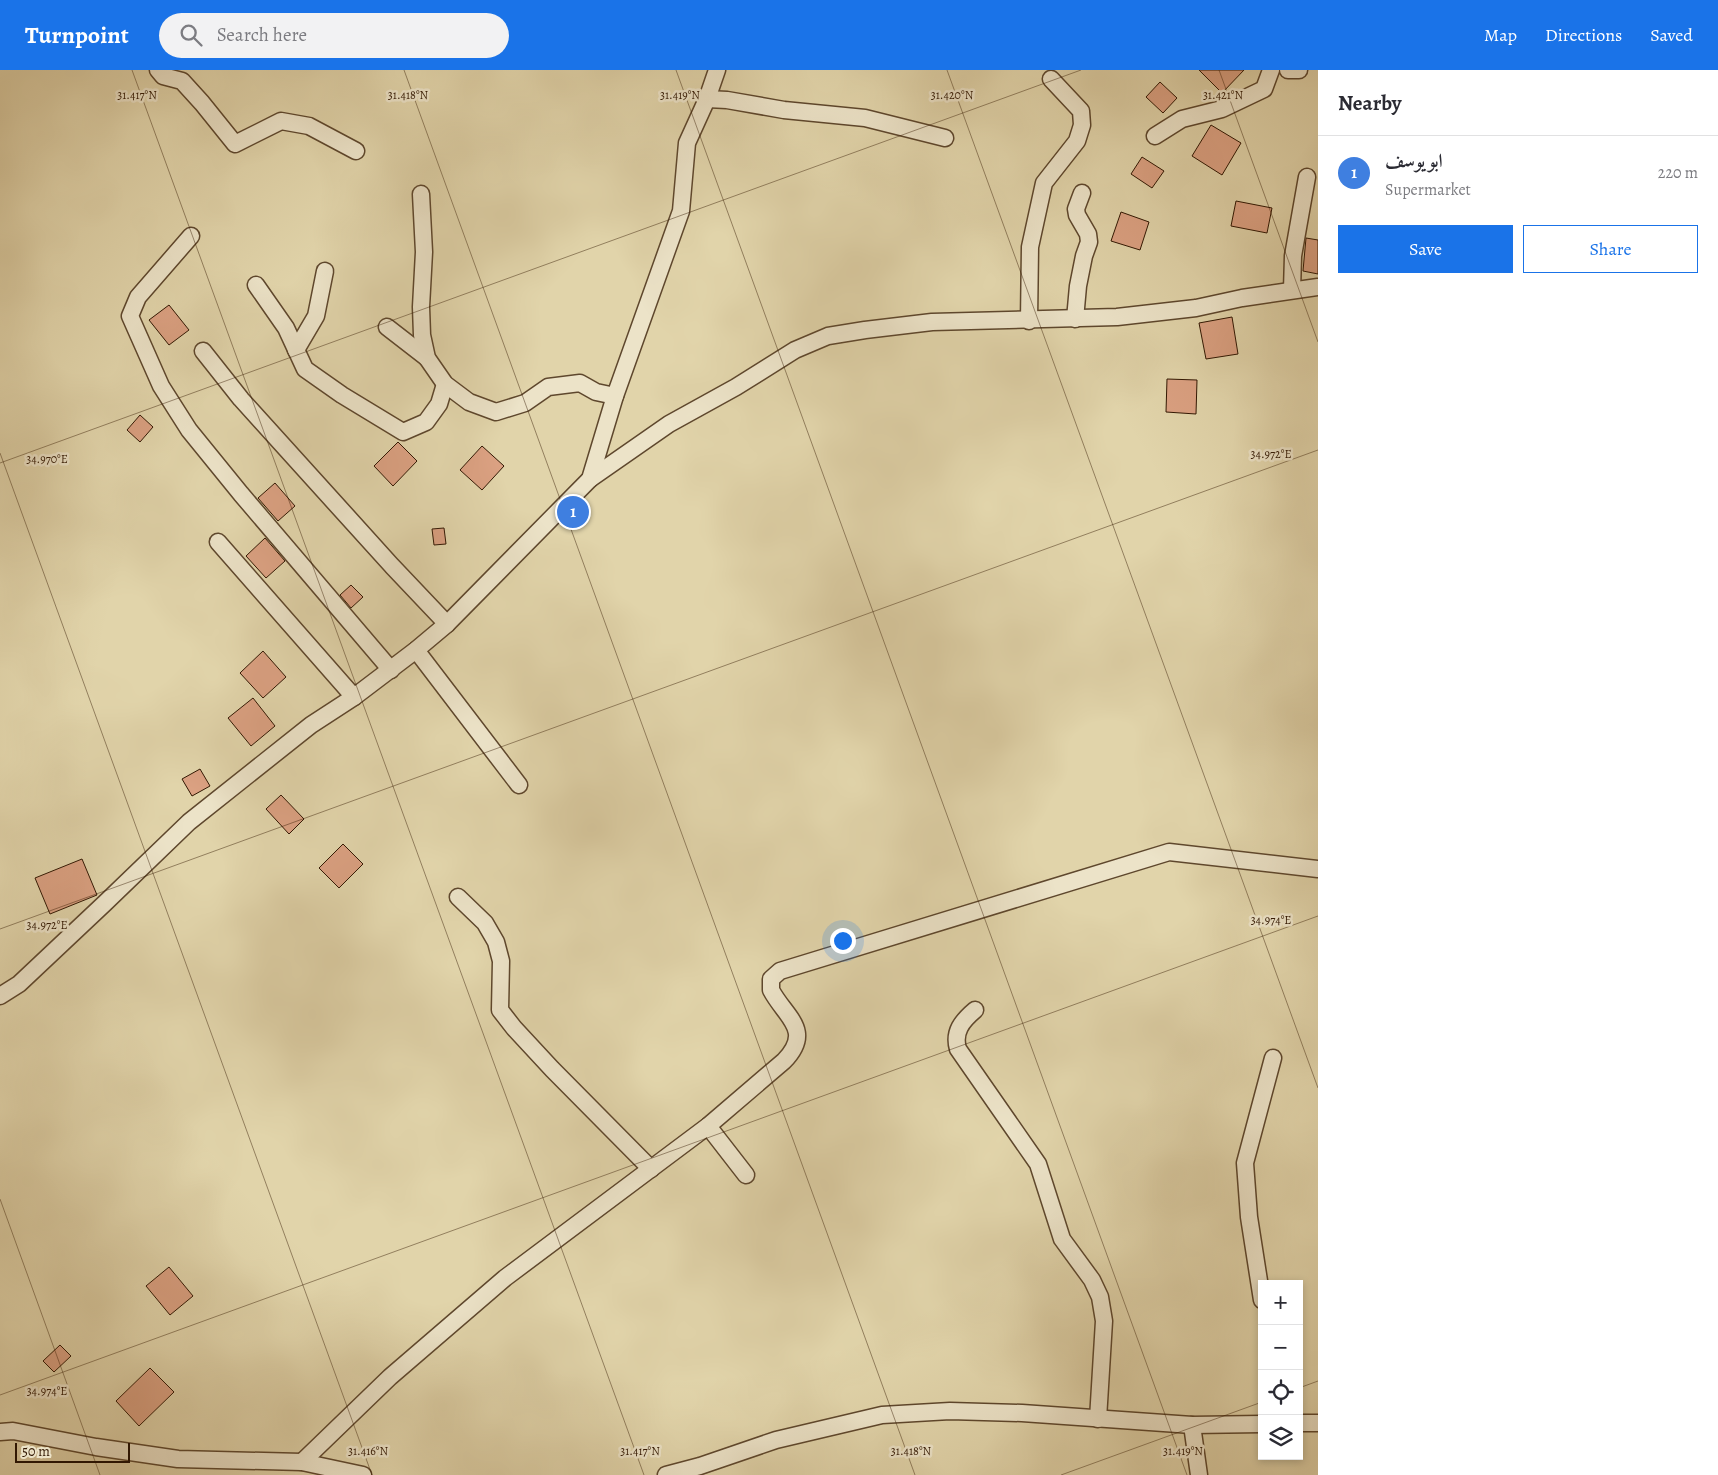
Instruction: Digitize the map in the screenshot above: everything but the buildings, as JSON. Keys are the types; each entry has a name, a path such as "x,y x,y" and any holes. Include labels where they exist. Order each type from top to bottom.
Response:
{"street":[{"path":"158,70 162,76 182,81 235,144 281,122 308,126 356,151"},
{"path":"590,479 615,396 681,211 687,143 707,99 717,70"},
{"path":"1155,136 1182,119 1222,109 1264,89 1271,70"},
{"path":"1288,70 1299,70"},
{"path":"1029,321 1030,247 1044,183 1077,141 1082,125 1081,111 1051,79"},
{"path":"707,99 727,100 784,110 865,118 946,138"},
{"path":"1292,290 1293,256 1308,177"},
{"path":"1075,320 1078,286 1089,242 1088,234 1077,215 1076,209 1082,193"},
{"path":"421,194 424,252 421,307 422,335 427,358"},
{"path":"191,236 138,297 130,316 160,386 195,437 391,670"},
{"path":"296,350 316,316 325,271"},
{"path":"256,285 286,328 305,369 342,395 403,432 426,422 439,404 445,384"},
{"path":"0,996 19,984 188,822 311,725 391,670 447,624 590,479 669,424 736,387 795,350 828,336 894,326 932,322 1075,320 1117,317 1196,308 1242,298 1318,287"},
{"path":"387,327 427,358 445,384 468,402 496,412 525,403 548,386 580,383 596,392 615,396"},
{"path":"203,351 241,399 447,624"},
{"path":"218,542 354,697"},
{"path":"416,650 519,785"},
{"path":"302,1462 390,1377 505,1278 708,1126 784,1062 794,1049 797,1041 796,1027 793,1020 770,988 773,977 782,969 1169,852 1318,869"},
{"path":"458,897 485,923 496,942 501,961 500,1010 552,1069 651,1169"},
{"path":"975,1010 959,1028 956,1039 958,1049 1038,1164 1062,1239 1092,1280 1100,1297 1104,1321 1098,1419"},
{"path":"1259,1280 1245,1162 1273,1058"},
{"path":"708,1126 746,1175"},
{"path":"666,1475 703,1471 776,1440 882,1415 950,1411 1022,1413 1192,1425 1258,1424"},
{"path":"1303,1423 1318,1423"},
{"path":"1192,1425 1199,1475"},
{"path":"0,1432 13,1431 96,1447 178,1459 302,1462 363,1475"}],"place":[{"name":"ابو يوسف","path":"573,512"}]}
